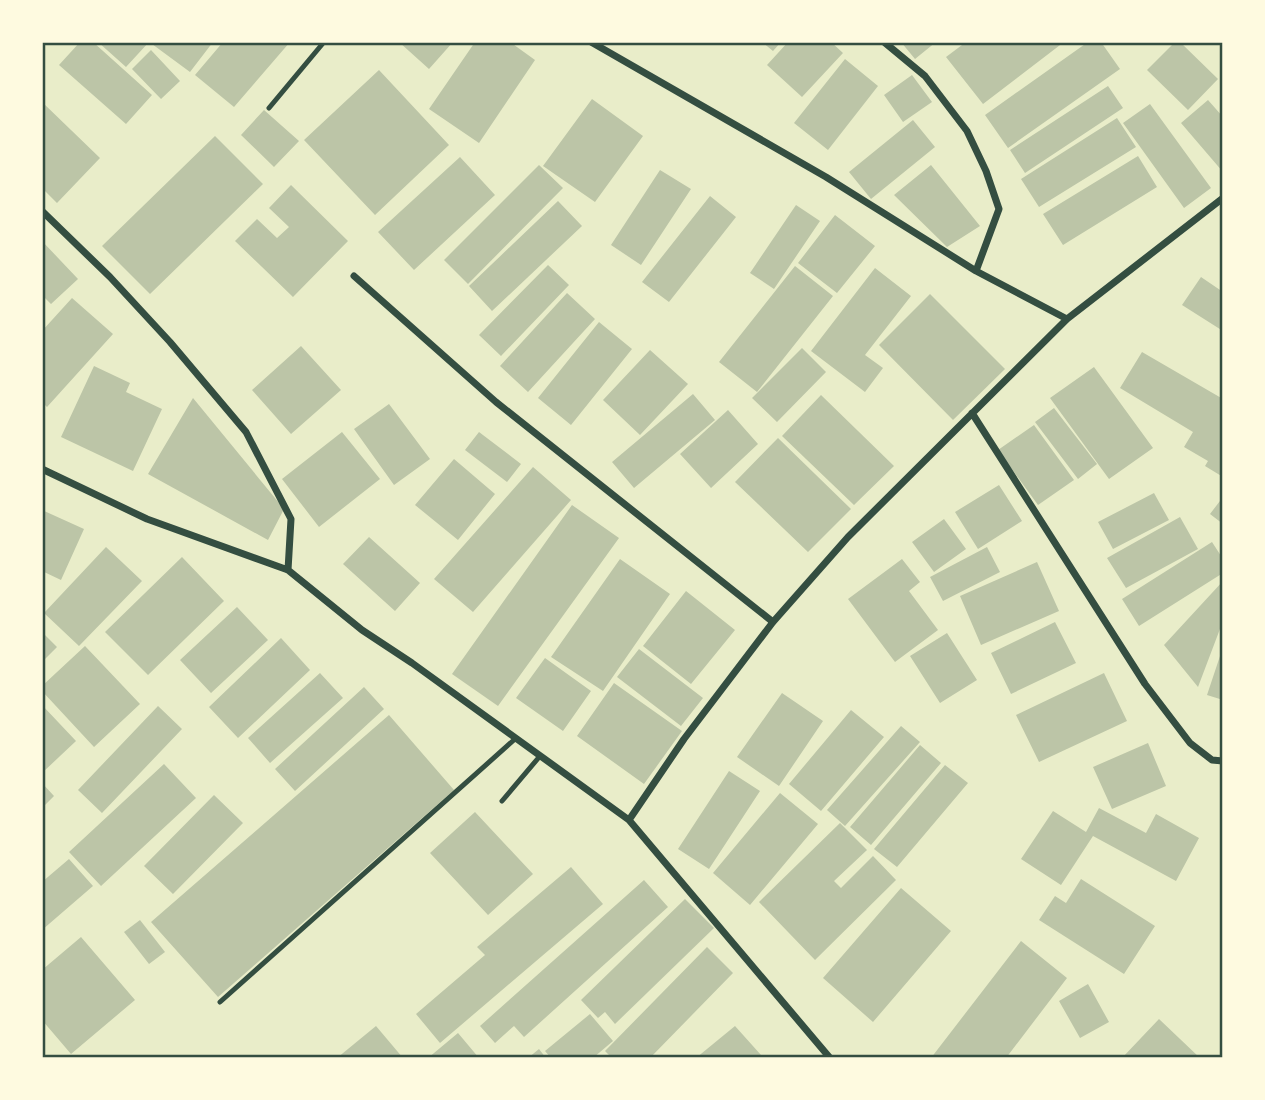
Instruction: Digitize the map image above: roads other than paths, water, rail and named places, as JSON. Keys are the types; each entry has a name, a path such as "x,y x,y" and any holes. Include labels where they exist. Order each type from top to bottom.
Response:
{"street":[{"path":"590,42 826,177 976,271 1067,319"},
{"path":"884,42 925,76 967,131 986,171 999,209 976,271"},
{"path":"629,820 684,739 773,622 848,537 1067,319 1223,198"},
{"path":"42,211 136,305 246,432 291,519 288,570"},
{"path":"355,276 496,402 773,622"},
{"path":"972,413 1145,684 1190,743 1212,760 1223,761"},
{"path":"42,469 147,519 288,570 362,630 412,663 629,820 830,1058"}],"lane":[{"path":"269,108 324,42"},
{"path":"220,1002 515,738"},
{"path":"502,801 540,756"}]}
